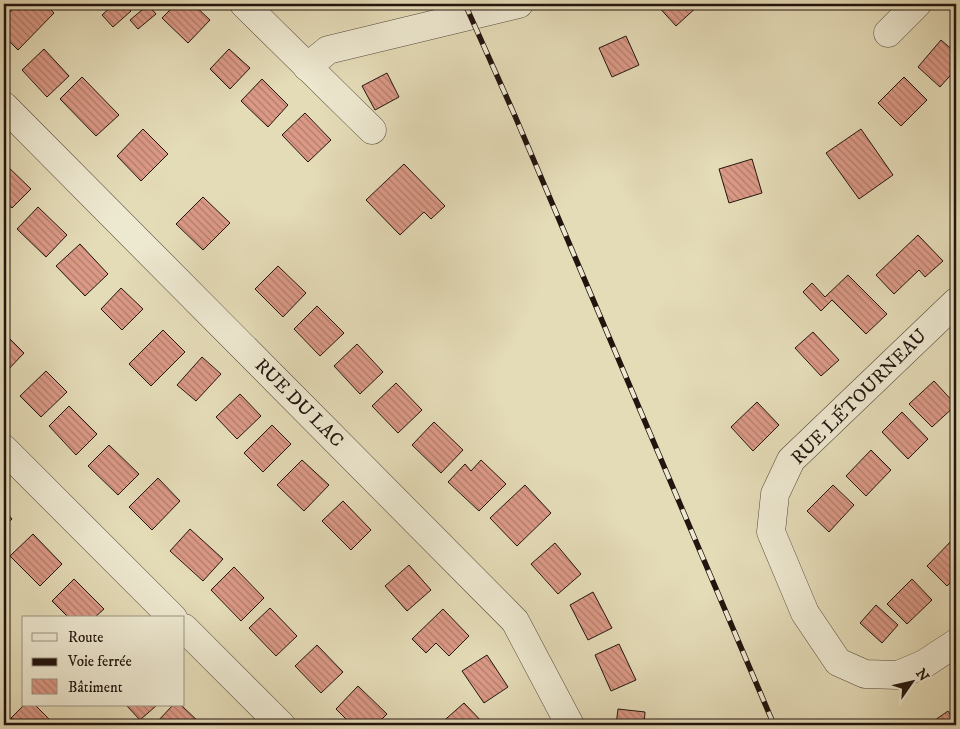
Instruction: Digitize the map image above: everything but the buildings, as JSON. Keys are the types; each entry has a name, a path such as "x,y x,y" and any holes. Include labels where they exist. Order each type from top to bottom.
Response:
{"street":[{"path":"244,4 372,130"},
{"path":"307,67 328,50 519,4"},
{"path":"888,33 917,4"},
{"name":"RUE DU LAC","path":"4,106 514,620 565,724"},
{"name":"RUE LÉTOURNEAU","path":"956,302 791,460 775,494 772,532 805,613 838,662 865,674 898,675 924,664 956,643"},
{"path":"4,449 171,616"},
{"path":"185,629 281,725"}],"railway":[{"path":"465,4 515,116 774,725"}]}
